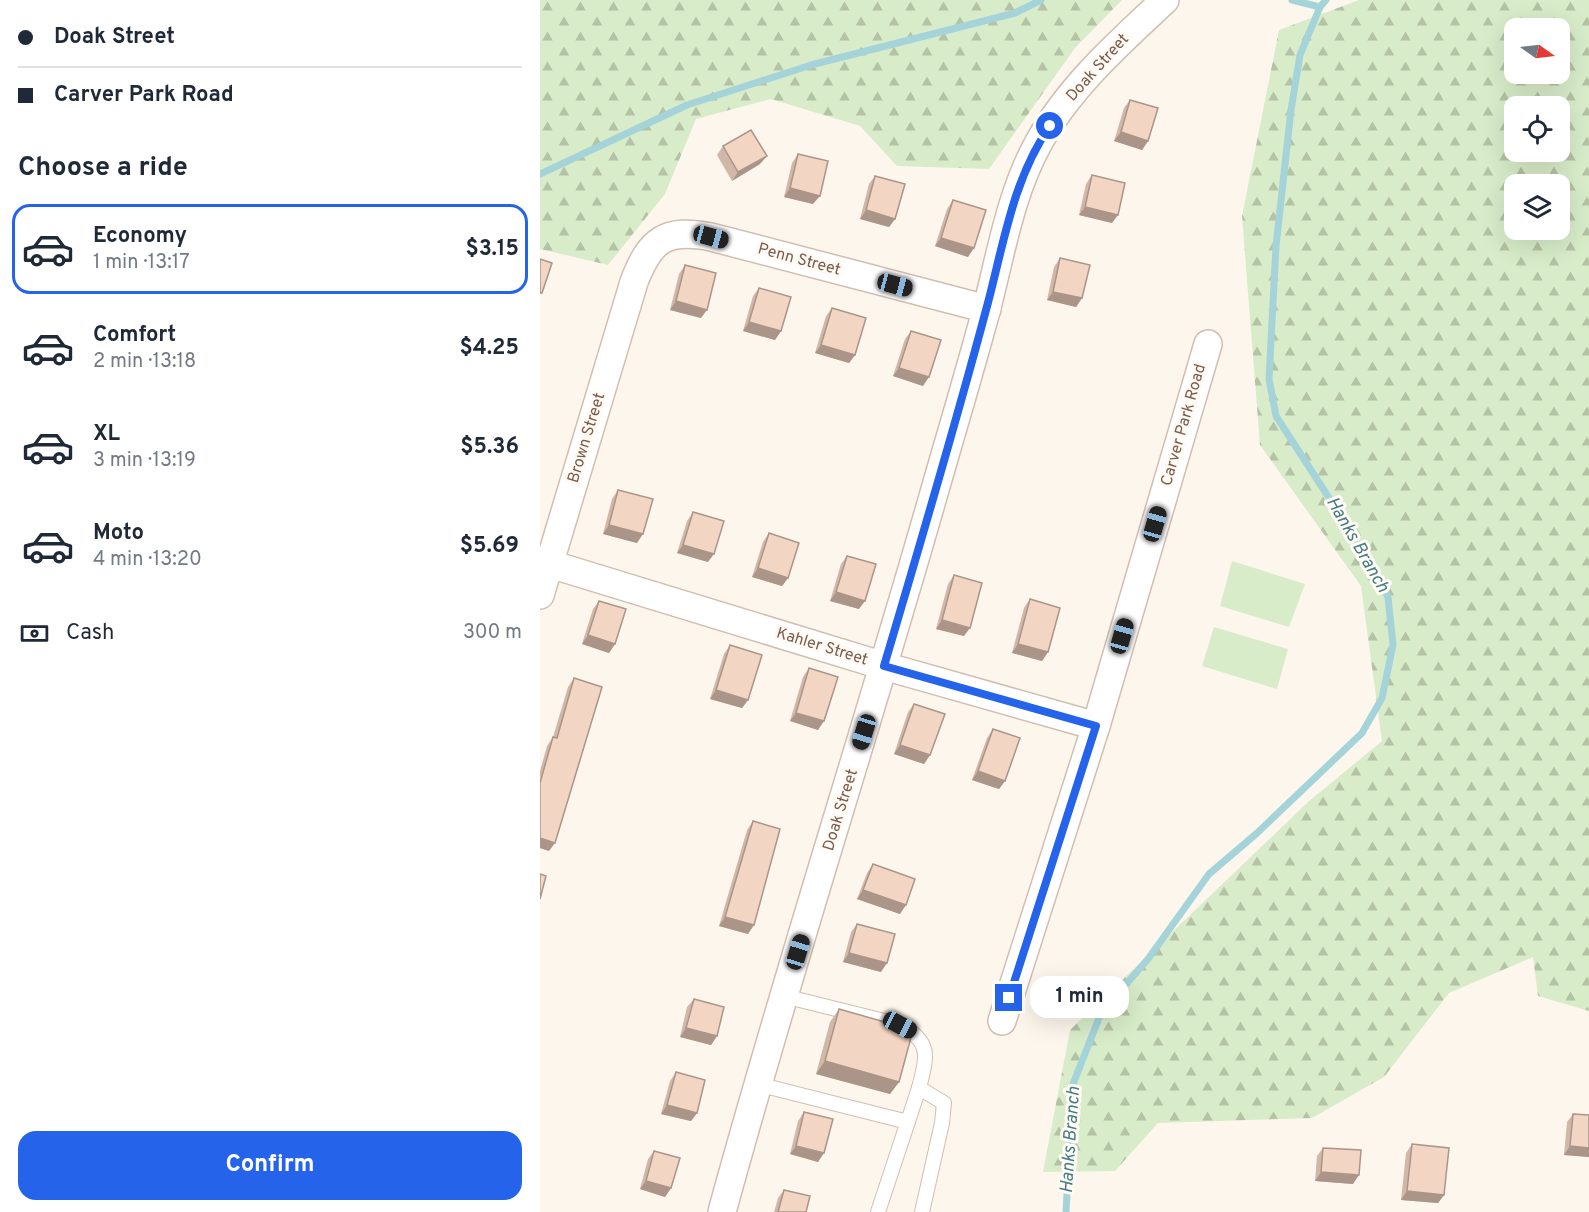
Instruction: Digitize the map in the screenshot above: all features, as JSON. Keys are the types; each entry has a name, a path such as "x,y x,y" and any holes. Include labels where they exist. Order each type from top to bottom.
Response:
{"street":[{"name":"Doak Street","path":"722,1212 757,1084 884,666 987,309 1005,233 1026,170 1040,140 1082,84 1165,0"},
{"name":"Penn Street","path":"634,282 649,249 661,239 690,233 987,309"},
{"name":"Brown Street","path":"540,595 634,282"},
{"name":"Carver Park Road","path":"1002,1021 1096,726 1208,344"},
{"name":"Kahler Street","path":"550,564 884,666 1096,726"}],"lane":[{"path":"784,996 900,1025 914,1032 922,1043 927,1056 920,1088 878,1212"},
{"path":"757,1084 907,1125"},
{"path":"920,1088 944,1103 942,1123 922,1212"}],"green space":[{"path":"540,0 1122,0 1075,48 989,169 897,166 860,126 771,99 696,119 665,194 608,265 540,249"},
{"path":"1359,0 1589,0 1589,1011 1538,996 1533,957 1449,993 1384,1077 1312,1118 1158,1123 1115,1171 1043,1172 1070,1030 1308,802 1382,741 1361,586 1260,445 1242,216 1279,30"},
{"path":"1232,561 1305,584 1289,627 1220,606"},
{"path":"1214,627 1288,649 1277,689 1202,666"}],"building":[{"path":"1130,100 1158,108 1148,141 1121,132"},
{"path":"751,130 767,156 738,172 723,146"},
{"path":"798,154 828,161 820,196 790,188"},
{"path":"1092,175 1125,183 1118,215 1085,207"},
{"path":"875,176 905,184 895,219 866,210"},
{"path":"953,200 986,210 974,248 941,238"},
{"path":"1060,258 1090,265 1082,298 1053,292"},
{"path":"540,259 552,263 542,293 540,293"},
{"path":"685,265 716,273 707,310 676,301"},
{"path":"759,288 791,297 781,331 749,322"},
{"path":"832,308 866,318 855,355 821,345"},
{"path":"911,331 941,340 929,377 899,368"},
{"path":"618,490 653,499 643,534 609,525"},
{"path":"693,512 724,521 714,554 683,545"},
{"path":"769,533 799,543 788,578 758,568"},
{"path":"847,556 876,564 865,601 836,592"},
{"path":"954,575 982,583 970,628 942,620"},
{"path":"1030,599 1060,608 1048,652 1018,644"},
{"path":"599,601 626,609 615,644 588,635"},
{"path":"730,645 762,655 748,700 716,690"},
{"path":"809,668 838,677 824,721 796,713"},
{"path":"574,678 602,687 555,843 540,838 540,783 553,737 557,738"},
{"path":"914,704 945,714 930,755 900,745"},
{"path":"993,729 1020,738 1005,781 978,771"},
{"path":"753,821 780,829 754,925 725,917"},
{"path":"873,864 915,879 906,905 863,890"},
{"path":"540,874 546,876 540,899"},
{"path":"857,924 895,934 887,963 849,953"},
{"path":"694,999 724,1007 717,1036 686,1028"},
{"path":"839,1009 913,1030 899,1082 825,1061"},
{"path":"676,1072 705,1080 697,1113 667,1105"},
{"path":"804,1112 833,1119 824,1153 796,1146"},
{"path":"1573,1114 1589,1115 1589,1148 1570,1146"},
{"path":"1412,1144 1449,1148 1444,1195 1407,1191"},
{"path":"1323,1148 1361,1150 1359,1175 1321,1172"},
{"path":"654,1151 680,1158 671,1188 646,1181"},
{"path":"784,1190 810,1196 806,1212 778,1212"}],"waterway":[{"path":"540,174 687,105 811,65 1015,13 1041,0"},
{"path":"1292,0 1320,7"},
{"name":"Hanks Branch","path":"1066,1212 1073,1084 1101,1013 1148,959 1209,874 1256,834 1362,733 1382,698 1393,645 1388,597 1353,535 1276,416 1269,379 1276,246 1291,110 1300,55 1320,7 1326,0"}],"route":[{"path":"1009,998 1096,726 884,666 987,309 1005,233 1026,170 1040,140 1050,126"}]}
